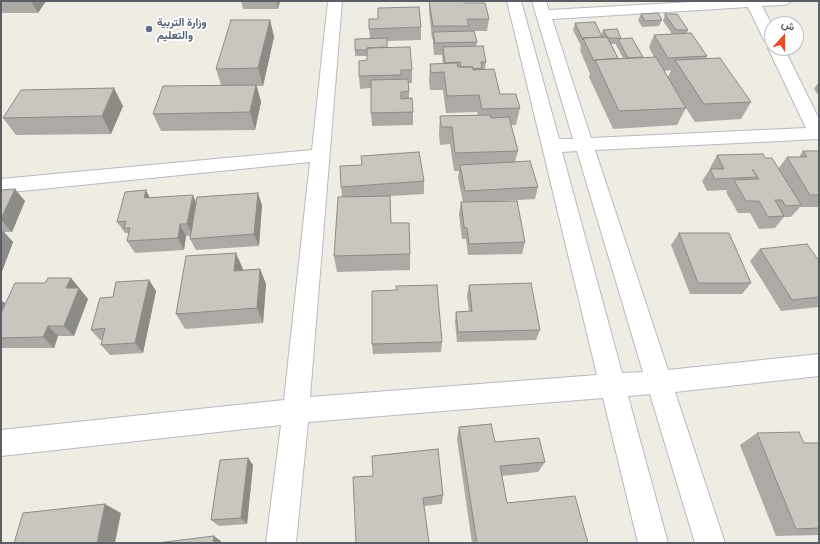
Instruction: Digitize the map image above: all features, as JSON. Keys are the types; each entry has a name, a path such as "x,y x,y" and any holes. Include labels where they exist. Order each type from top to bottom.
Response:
{"street":[{"path":"281,543 296,411 335,1"},
{"path":"514,1 653,543"},
{"path":"710,543 541,8 783,1"},
{"path":"753,2 764,24"},
{"path":"551,146 818,133 780,56"},
{"path":"1,186 321,155"},
{"path":"1,443 296,411 660,382 819,365"}],"building":[{"path":"429,1 464,1 464,3 485,3 489,19 467,19 469,26 433,26"},
{"path":"419,7 421,27 369,29 369,19 378,19 378,8"},
{"path":"658,13 662,20 645,21 641,14"},
{"path":"665,14 677,14 688,30 676,30"},
{"path":"231,20 270,20 258,68 216,69"},
{"path":"595,22 602,37 583,38 583,40 575,23"},
{"path":"617,29 621,38 608,38 603,30"},
{"path":"474,31 477,42 435,43 433,32"},
{"path":"691,33 707,56 668,58 654,35"},
{"path":"607,37 618,58 594,61 583,38"},
{"path":"387,38 387,47 355,50 355,39"},
{"path":"632,38 643,57 628,58 618,39"},
{"path":"483,46 486,62 481,62 482,68 473,69 473,67 461,67 460,62 445,63 443,47"},
{"path":"410,47 412,70 401,70 401,75 359,76 359,61 367,60 367,48"},
{"path":"656,57 686,108 619,111 595,60"},
{"path":"720,58 751,102 704,104 675,60"},
{"path":"457,63 458,67 473,67 473,70 494,69 500,94 516,94 520,108 482,109 479,95 447,96 444,72 431,73 430,64"},
{"path":"408,79 409,91 401,92 401,99 412,98 413,112 371,113 371,80"},
{"path":"256,85 250,112 153,114 163,86"},
{"path":"114,88 102,116 3,118 21,90"},
{"path":"490,115 491,118 509,117 518,151 455,153 452,127 441,127 440,116"},
{"path":"803,151 819,151 819,195 810,195 787,157 807,157"},
{"path":"419,152 424,181 341,187 340,166 362,165 361,156"},
{"path":"763,154 765,158 772,158 801,205 785,206 782,200 775,200 784,216 768,217 759,201 746,201 734,180 759,179 752,169 757,177 715,179 710,169 724,169 717,155"},
{"path":"530,161 538,187 465,191 460,165"},
{"path":"15,189 1,219 1,190"},
{"path":"146,190 144,198 193,195 187,224 180,224 178,238 127,241 130,228 124,228 126,221 117,222 125,192"},
{"path":"258,193 254,234 190,239 197,197"},
{"path":"390,196 391,223 409,223 410,254 334,256 338,197"},
{"path":"517,201 525,242 469,244 467,228 464,227 461,202"},
{"path":"679,233 729,233 751,283 698,283"},
{"path":"807,244 819,261 819,297 792,300 760,249"},
{"path":"236,253 234,271 260,269 257,308 176,314 186,256"},
{"path":"48,278 71,278 66,288 79,288 64,326 48,326 43,337 1,338 1,313 15,283 45,283"},
{"path":"149,280 135,343 101,345 105,328 91,330 100,298 113,297 116,282"},
{"path":"531,283 540,330 458,332 456,312 472,311 469,285"},
{"path":"437,285 442,342 372,344 372,291 397,290 396,286"},
{"path":"491,424 495,442 539,438 545,462 500,466 507,503 575,496 588,543 477,543 459,427"},
{"path":"799,432 804,443 819,443 819,528 796,529 757,433"},
{"path":"438,449 443,495 423,498 429,543 356,543 353,477 373,476 372,456"},
{"path":"248,458 241,518 211,520 220,460"},
{"path":"105,504 97,543 14,543 23,513"},
{"path":"214,536 213,543 157,543"}],"place":[{"name":"وزارة التربية والتعليم","path":"149,29"}]}
